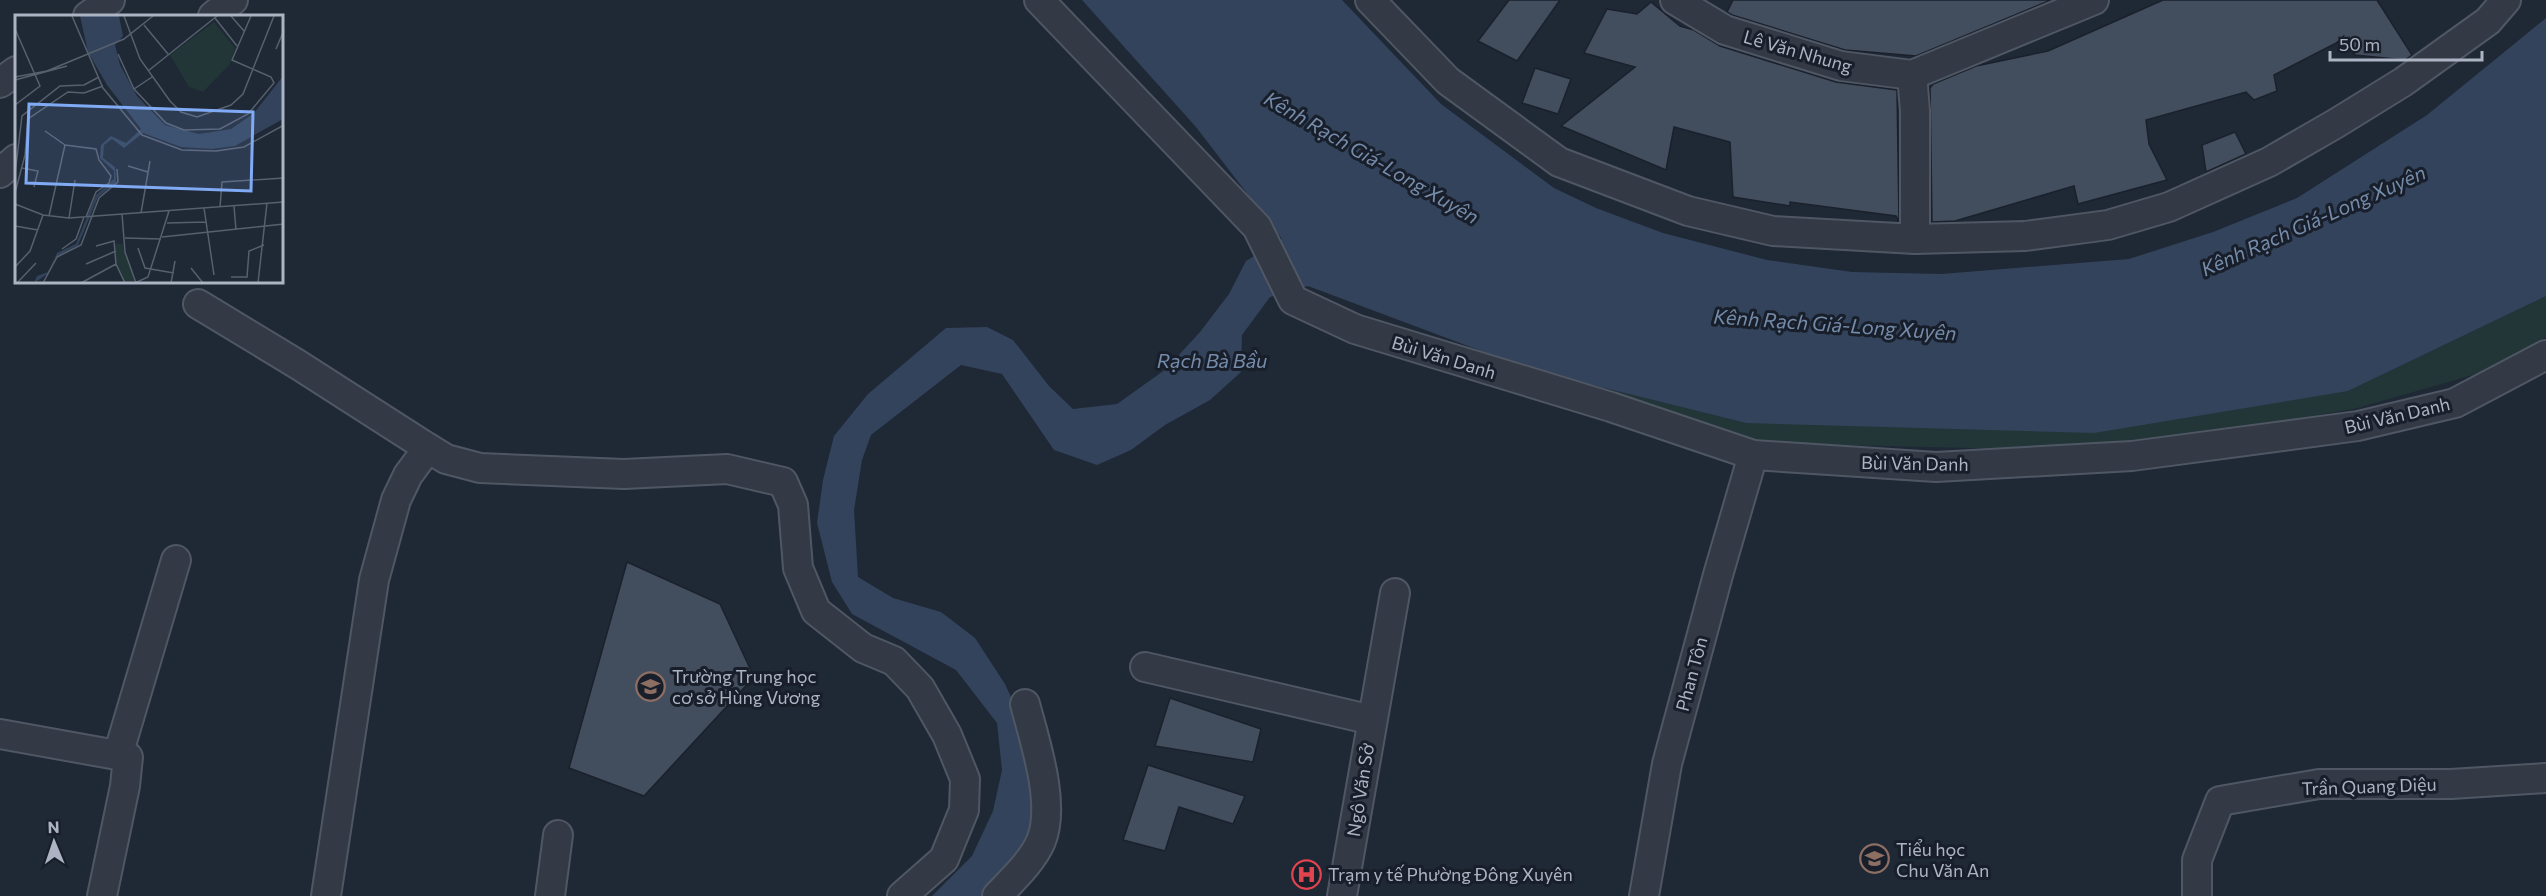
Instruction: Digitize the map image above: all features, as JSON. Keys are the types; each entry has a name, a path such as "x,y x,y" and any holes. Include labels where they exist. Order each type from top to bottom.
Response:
{"street":[{"path":"89,15 110,0"},
{"path":"214,15 234,0"},
{"name":"Bùi Văn Danh","path":"1039,0 1257,227 1293,300 1355,329 1611,407 1753,455 1936,467 2132,456 2358,426 2455,403 2546,355"},
{"path":"1370,0 1448,81 1559,162 1688,211 1773,231 1915,238 2025,236 2108,225 2169,207 2269,162 2336,124 2403,82 2488,21 2506,0"},
{"name":"Lê Văn Nhung","path":"1675,0 1725,30 1841,66 1912,75 2094,0"},
{"path":"0,83 15,71"},
{"path":"1912,75 1915,111 1915,238"},
{"path":"0,173 15,160"},
{"path":"198,304 446,459 480,468 624,474 727,469 783,482 793,505 798,568 816,611 863,648 894,661 920,688 947,735 965,779 964,810 944,859 915,887 902,896"},
{"path":"326,896 375,579 396,500 408,475 428,448"},
{"name":"Phan Tôn","path":"1644,896 1667,764 1753,455"},
{"path":"118,755 176,560"},
{"name":"Ngô Văn Sở","path":"1342,896 1395,593"},
{"path":"1145,667 1372,720"},
{"path":"998,896 1041,842 1045,823 1039,757 1025,704"},
{"path":"0,734 128,757 125,786 102,896"},
{"name":"Trần Quang Diệu","path":"2197,896 2197,860 2220,801 2319,784 2451,784 2546,778"},
{"path":"550,896 558,835"}],"shaded area":[{"path":"2546,296 2546,337 2487,371 2354,409 2100,451 1751,443 1532,370 1746,423 2348,391"}],"water":[{"path":"1082,0 1342,0 1441,104 1554,188 1596,208 1663,233 1767,260 1852,272 1941,274 2129,259 2213,232 2297,198 2427,115 2546,18 2546,296 2348,391 2094,433 1746,423 1532,370 1308,286 1270,297 1242,335 1241,372 1210,400 1165,425 1131,450 1097,465 1054,450 1002,374 961,365 871,435 862,460 854,510 858,577 893,598 941,612 975,638 1005,684 1021,719 1037,814 1020,856 983,896 932,896 972,856 993,811 1002,770 997,723 956,670 852,614 832,582 817,523 823,480 834,436 868,394 946,328 987,327 1013,340 1049,386 1073,409 1117,404 1166,369 1200,332 1229,294 1246,261 1282,239 1196,127"}],"building":[{"path":"1509,0 1560,0 1517,61 1478,41"},
{"path":"1733,0 2051,0 1916,56 1845,50 1732,15 1727,12"},
{"path":"2163,0 2377,0 2412,55 2405,60 2355,55 2344,39 2274,75 2277,91 2254,100 2246,92 2146,120 2149,144 2167,180 2078,204 2074,186 1955,221 1932,222 1930,88 1933,84 1976,66 2048,51"},
{"path":"1651,2 1680,26 1694,30 1720,46 1836,82 1897,90 1899,221 1896,216 1790,202 1790,206 1733,197 1730,142 1674,127 1666,170 1561,126 1635,67 1584,53 1607,9 1637,14"},
{"path":"1535,68 1571,79 1558,114 1522,103"},
{"path":"2235,132 2246,154 2206,172 2202,145"},
{"path":"627,562 720,604 754,677 644,796 569,768"},
{"path":"1170,698 1261,729 1253,762 1155,746"},
{"path":"1148,765 1245,796 1233,824 1179,807 1165,851 1123,840"}],"place":[{"name":"Trường Trung học cơ sở Hùng Vương","path":"651,686"},
{"name":"Tiểu học Chu Văn An","path":"1875,859"},
{"name":"Trạm y tế Phường Đông Xuyên","path":"1307,874"}],"water label":[{"name":"Kênh Rạch Giá-Long Xuyên","path":"1372,157"},
{"name":"Kênh Rạch Giá-Long Xuyên","path":"2313,220"},
{"name":"Kênh Rạch Giá-Long Xuyên","path":"1835,324"},
{"name":"Rạch Bà Bầu","path":"1212,360"}]}
